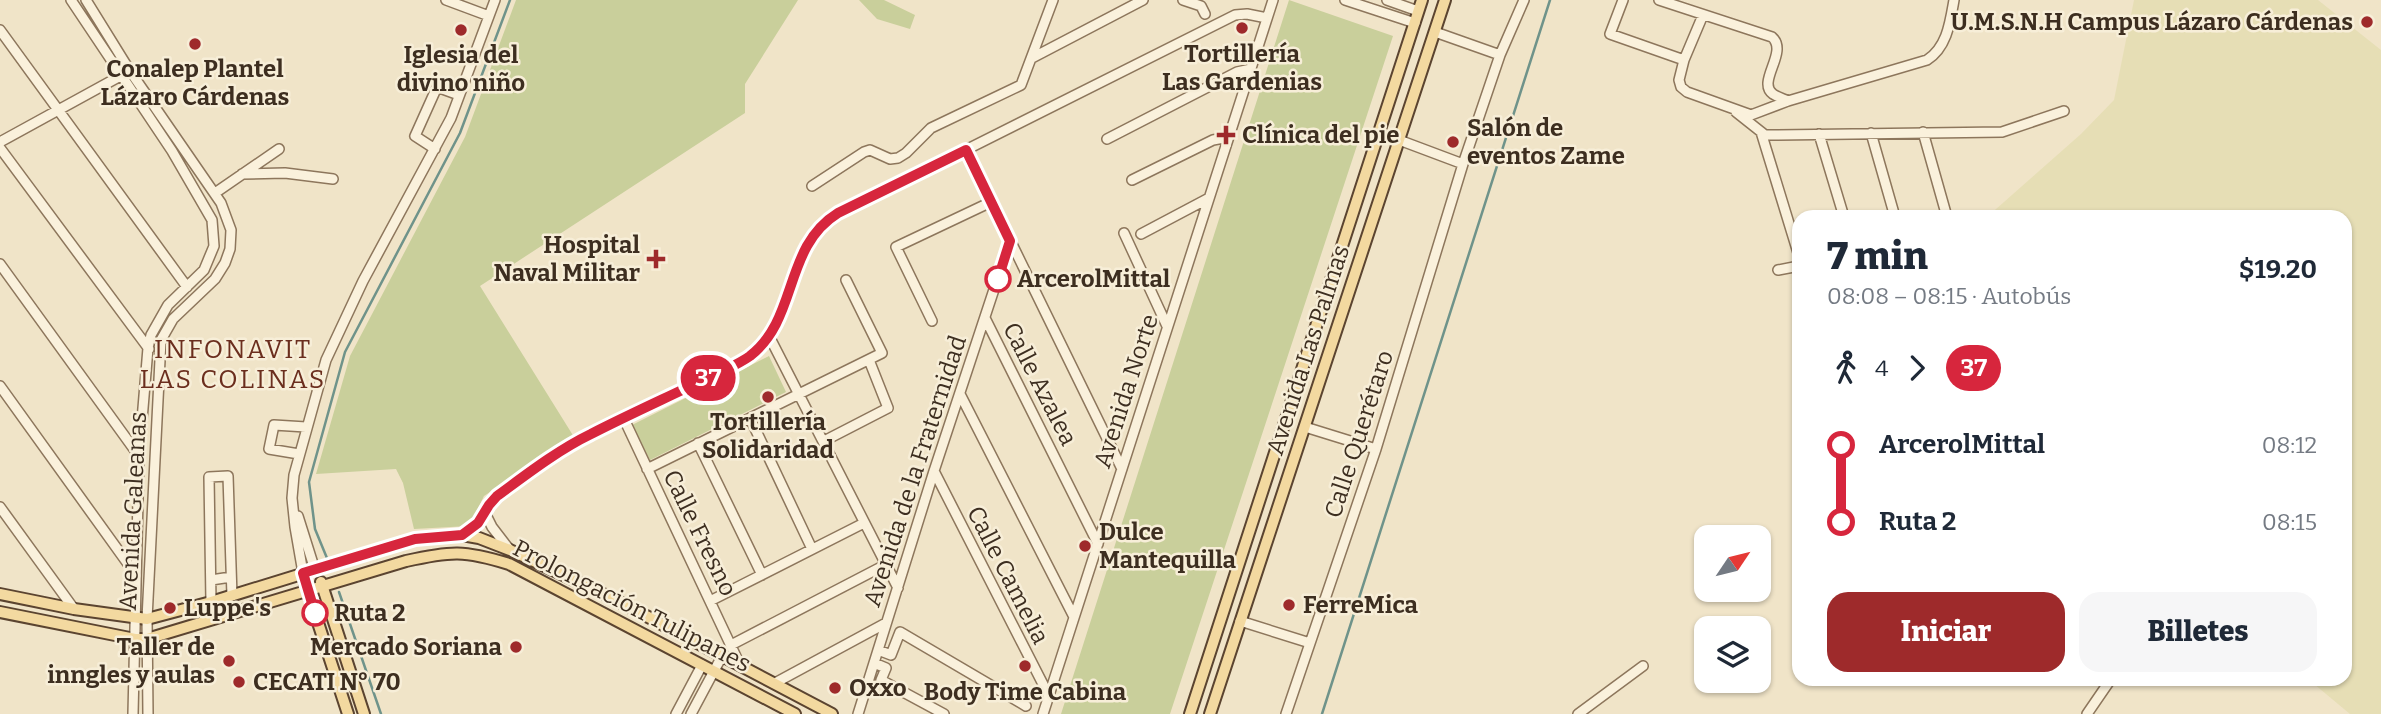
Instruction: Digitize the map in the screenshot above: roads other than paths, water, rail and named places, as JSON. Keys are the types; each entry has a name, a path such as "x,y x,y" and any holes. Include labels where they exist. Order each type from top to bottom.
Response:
{"main road":[{"name":"Avenida Las Palmas","path":"1210,714 1445,0"},
{"name":"Avenida Las Palmas","path":"1189,714 1420,6"},
{"name":"Prolongación Tulipanes","path":"142,618 211,603 415,539 462,535 510,550 616,600 832,714"},
{"name":"Prolongación Tulipanes","path":"0,612 135,639 147,639 405,561 447,552 477,554 509,564 795,714"},
{"path":"350,559 356,577"},
{"path":"315,570 323,586 365,714"},
{"path":"303,573 348,714"},
{"path":"0,594 74,609 142,618"}],"street":[{"name":"Avenida Galeanas","path":"71,0 172,151 205,206 215,231 214,246 204,270 168,305 151,335 148,348 139,456 137,576 147,639 148,714"},
{"name":"Avenida Galeanas","path":"86,0 130,71 215,193 228,217 231,230 230,249 215,279 173,319 161,340 156,459 142,618 135,639 133,714"},
{"path":"446,0 489,16"},
{"path":"303,573 292,498 294,475 326,360 340,327 451,118 495,0"},
{"path":"812,186 870,150 890,159 898,158 931,128 1021,85 1053,0"},
{"path":"1032,58 1143,0"},
{"path":"1182,0 1202,6 1205,14"},
{"name":"Avenida Norte","path":"1043,714 1273,0"},
{"path":"1345,0 1372,4 1415,23"},
{"path":"1387,0 1420,6"},
{"name":"Calle Querétaro","path":"1286,714 1376,449 1463,164 1500,55 1524,0"},
{"path":"1623,0 1610,34 1684,60"},
{"path":"1659,0 1772,37 1777,41 1778,48 1768,82 1769,89 1772,94 1788,101"},
{"path":"1703,15 1684,60 1679,80 1681,87 1687,92 1751,115 1788,101 1927,60 1940,51 1954,0"},
{"path":"462,535 478,523 497,496 564,450 590,434 750,356 769,336 782,313 802,251 810,238 838,213 1235,15 1247,14 1267,18"},
{"path":"0,30 187,287"},
{"path":"1435,32 1500,55"},
{"path":"1107,139 1237,72 1251,69"},
{"path":"0,142 130,71"},
{"path":"435,149 415,136 437,87 459,95"},
{"path":"1730,107 1761,132 1778,135 2002,132 2064,111"},
{"path":"1761,132 1792,233"},
{"path":"1923,132 1945,210"},
{"path":"1871,133 1893,210"},
{"path":"1819,134 1842,210"},
{"path":"1132,180 1213,140 1229,137"},
{"path":"1399,140 1463,164"},
{"path":"172,151 181,145"},
{"path":"0,148 159,362"},
{"path":"215,193 279,149"},
{"path":"966,150 1122,469"},
{"path":"242,174 285,173 333,179"},
{"path":"1141,234 1209,198"},
{"path":"932,321 896,247 991,202"},
{"path":"1124,233 1167,326"},
{"name":"Avenida de la Fraternidad","path":"858,714 1010,241"},
{"path":"0,264 139,456"},
{"path":"1778,270 1792,267"},
{"path":"648,469 882,353 846,280"},
{"name":"Calle Azalea","path":"985,318 1098,544"},
{"path":"769,336 898,588"},
{"path":"824,441 888,408 869,360"},
{"path":"0,386 137,576"},
{"path":"960,394 1074,617"},
{"path":"750,418 812,550"},
{"name":"Calle Fresno","path":"624,419 740,665"},
{"path":"299,454 269,449 274,425 306,427"},
{"path":"1305,427 1376,449"},
{"path":"698,443 762,575"},
{"name":"Calle Camelia","path":"934,471 1049,696"},
{"path":"211,603 209,477 228,476 232,596"},
{"path":"292,498 315,570"},
{"path":"0,507 74,609"},
{"path":"210,512 229,511"},
{"name":"Prolongación Tulipanes","path":"485,513 510,550"},
{"path":"710,601 864,523"},
{"path":"732,645 884,565"},
{"path":"211,580 231,577"},
{"path":"1240,621 1310,643"},
{"path":"775,683 886,623"},
{"path":"944,714 881,680 901,632 1026,706"},
{"path":"878,650 891,656"},
{"path":"691,714 722,656"},
{"path":"874,663 886,668"},
{"path":"676,714 702,665"},
{"path":"1578,714 1643,666"},
{"path":"2087,714 2106,686"}],"waterway":[{"path":"329,563 315,529 309,482 345,352 460,133 510,0"},
{"path":"1322,714 1550,0"},
{"path":"339,592 381,714"}],"place":[{"name":"U.M.S.N.H Campus Lázaro Cárdenas","path":"2367,22"},
{"name":"Tortillería Las Gardenias","path":"1242,28"},
{"name":"Iglesia del divino niño","path":"461,30"},
{"name":"Conalep Plantel Lázaro Cárdenas","path":"195,44"},
{"name":"Clínica del pie","path":"1226,135"},
{"name":"Salón de eventos Zame","path":"1453,142"},
{"name":"Hospital Naval Militar","path":"656,259"},
{"name":"ArcerolMittal","path":"998,279"},
{"name":"Tortillería Solidaridad","path":"768,397"},
{"name":"Dulce Mantequilla","path":"1085,546"},
{"name":"FerreMica","path":"1289,605"},
{"name":"Luppe's","path":"170,608"},
{"name":"Ruta 2","path":"315,613"},
{"name":"Mercado Soriana","path":"516,647"},
{"name":"Taller de inngles y aulas","path":"229,661"},
{"name":"Body Time Cabina","path":"1025,666"},
{"name":"CECATI N° 70","path":"239,682"},
{"name":"Oxxo","path":"835,688"}],"district":[{"name":"INFONAVIT LAS COLINAS","path":"233,364"}]}
